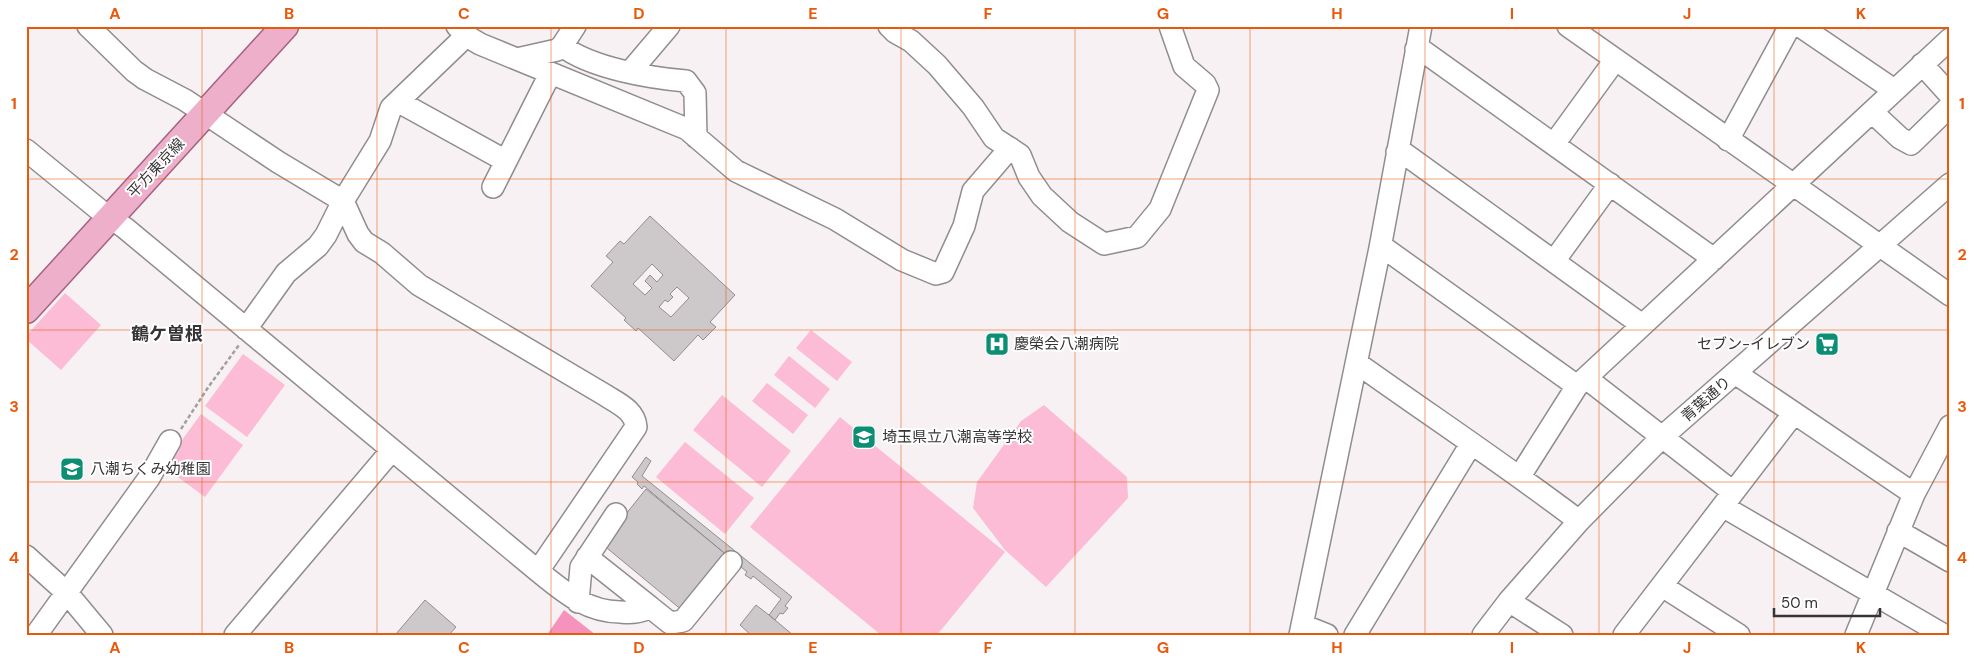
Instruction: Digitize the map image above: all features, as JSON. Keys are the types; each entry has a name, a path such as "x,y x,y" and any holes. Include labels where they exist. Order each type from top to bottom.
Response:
{"main road":[{"name":"平方東京線","path":"26,310 285,26"}],"street":[{"path":"88,26 134,71 145,79 185,100 278,162 343,201 358,234 364,242 382,253 419,285 631,412 636,427 538,571"},
{"path":"517,59 557,50 576,26"},
{"path":"630,72 669,26"},
{"path":"889,26 895,32 911,41 937,65 973,107 994,138 1020,155 1029,177 1042,196 1070,222 1104,244 1137,237 1160,209 1208,90 1205,84 1184,66 1170,26"},
{"path":"1327,635 1301,630 1380,248 1421,26"},
{"path":"1568,26 1950,295"},
{"path":"1728,140 1790,26"},
{"path":"1800,26 1894,90"},
{"path":"247,330 286,273 322,241 343,201 380,141 391,108 468,31 480,44 688,130 736,171 835,218 902,260 936,274 943,272 960,233 973,191 1010,148"},
{"path":"1520,476 1582,382 1950,39"},
{"path":"562,46 571,53 586,59 630,72 652,78 686,81 695,93 696,137"},
{"path":"1416,49 1423,51 1714,258"},
{"path":"1554,144 1615,60"},
{"path":"1922,64 1950,95"},
{"path":"492,187 550,74"},
{"path":"399,102 506,161"},
{"path":"1872,112 1900,138 1911,144 1950,106"},
{"path":"26,150 578,602 605,612 638,613 650,607"},
{"path":"1398,152 1404,154 1642,325"},
{"path":"1554,261 1610,184"},
{"name":"青葉通り","path":"1483,635 1509,601 1579,521 1662,437 1950,184"},
{"path":"1380,248 1387,250 1662,437 1728,500 1944,635"},
{"path":"1356,365 1361,366 1471,444 1520,476 1579,521"},
{"path":"1736,373 1914,494"},
{"path":"1624,635 1794,413"},
{"path":"1856,635 1914,494 1950,426"},
{"path":"36,635 149,478 170,441"},
{"path":"1355,635 1471,444"},
{"path":"235,635 392,450"},
{"path":"578,602 580,567 616,514"},
{"path":"1898,531 1950,561"},
{"path":"26,556 66,592 102,635"},
{"path":"587,557 670,623 683,621 731,562"},
{"path":"1662,586 1739,635"},
{"path":"1509,601 1562,635"}],"path":[{"path":"170,441 179,433 247,330"}],"shaded area":[{"path":"65,293 101,325 61,370 26,339 26,336"},
{"path":"811,330 852,362 837,381 796,348"},
{"path":"243,354 285,385 247,437 205,406"},
{"path":"789,356 830,389 815,408 774,375"},
{"path":"767,383 808,415 793,434 752,401"},
{"path":"722,395 791,451 762,487 693,430"},
{"path":"1044,405 1127,477 1128,498 1046,587 1005,550 973,508 977,482 1021,421"},
{"path":"201,414 243,445 205,497 163,466"},
{"path":"840,417 1005,552 937,635 881,635 750,527"},
{"path":"685,442 754,498 725,534 656,477"},
{"path":"564,610 596,635 547,635"}],"building":[{"path":"650,216 735,295 710,322 716,327 703,340 698,335 674,361 638,328 636,331 624,320 626,318 591,286 613,262 606,256 620,241 624,244","holes":["652,264 663,275 657,282 650,275 645,281 652,288 645,295 633,284","677,287 689,298 671,317 659,307 665,300 668,302 673,297 670,294"]},
{"path":"646,457 651,461 642,476 792,597 785,606 788,608 783,614 780,613 775,620 769,615 781,599 753,576 751,579 745,575 747,572 644,486 642,489 637,484 638,482 632,477"},
{"path":"646,489 728,556 683,611 602,544"},
{"path":"425,600 456,627 449,635 395,635"},
{"path":"756,605 793,635 751,635 740,625"}],"place":[{"name":"慶榮会八潮病院","path":"997,344"},
{"name":"セブン-イレブン","path":"1827,344"},
{"name":"埼玉県立八潮高等学校","path":"864,437"},
{"name":"八潮ちくみ幼稚園","path":"72,469"}],"district":[{"name":"鶴ケ曽根","path":"167,334"}]}
